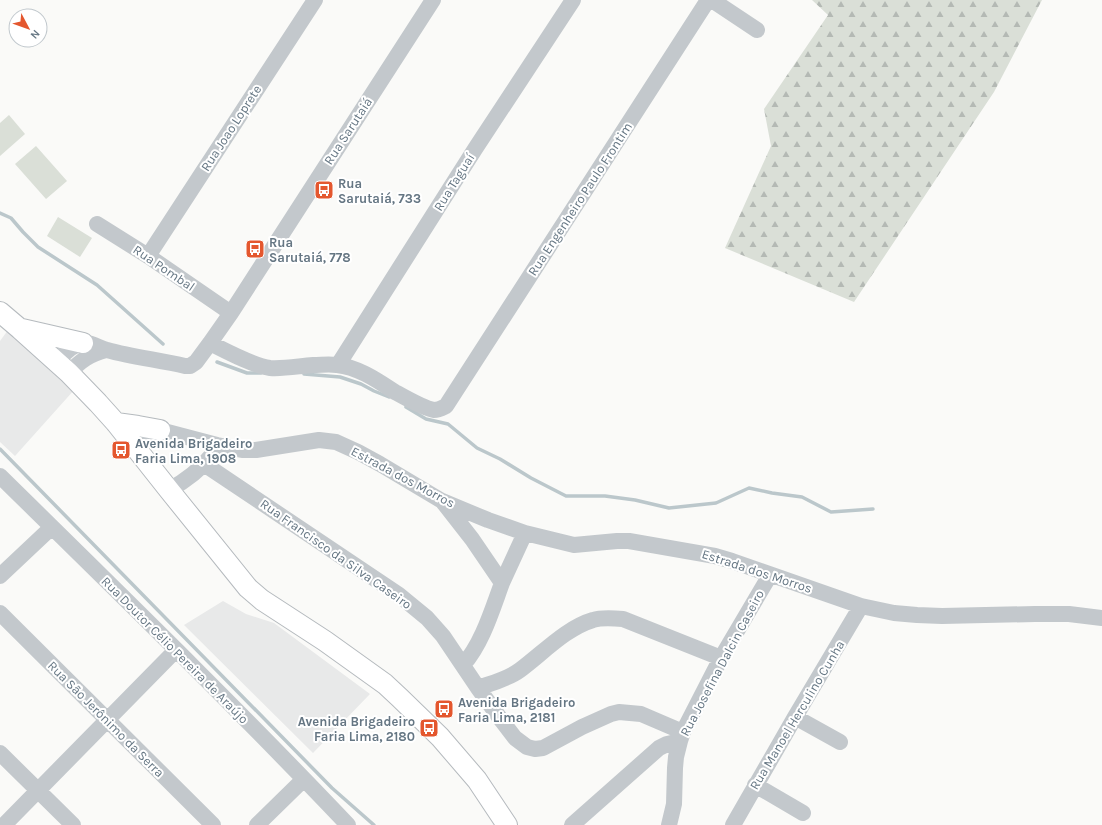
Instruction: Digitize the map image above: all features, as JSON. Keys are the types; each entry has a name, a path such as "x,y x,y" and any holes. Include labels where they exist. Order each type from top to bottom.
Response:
{"main road":[{"path":"0,312 63,367 116,423 248,588 262,600 325,641 385,684 434,731 477,780 507,825"},
{"path":"20,329 84,343"},
{"path":"116,423 160,430"}],"street":[{"name":"Rua Joao Loprete","path":"148,256 315,0"},
{"name":"Rua Sarutaiá","path":"106,350 185,366 190,366 196,362 231,313 433,0"},
{"name":"Rua Taguaí","path":"338,365 475,149 573,0"},
{"name":"Rua Engenheiro Paulo Frontim","path":"210,343 254,364 270,368 288,368 313,365 338,365 349,367 362,372 406,398 430,409 435,410 446,406 708,0"},
{"path":"712,0 757,30"},
{"name":"Rua Pombal","path":"97,224 148,256 231,313"},
{"path":"63,367 68,350 75,346 90,343 106,350"},
{"path":"63,367 106,350"},
{"path":"132,443 160,430"},
{"name":"Estrada dos Morros","path":"160,430 242,450 256,450 319,440 336,442 380,464 442,501 525,533 574,545 629,541 702,553 732,561 861,606 894,613 917,616 1069,614 1102,618"},
{"path":"169,490 184,481 204,464 212,455 217,445"},
{"name":"Rua Francisco da Silva Caseiro","path":"204,464 400,595 427,618 443,636 478,688 515,738 527,746 535,749 543,748 582,727 619,712 641,714 682,737"},
{"name":"Rua Doutor Célio Pereira de Araújo","path":"0,476 176,650 348,825"},
{"path":"442,501 472,539 502,583"},
{"path":"0,576 52,527"},
{"path":"463,665 471,657 480,639 502,583 525,533"},
{"name":"Rua Josefina Dalcin Caseiro","path":"669,825 674,804 675,768 682,737 721,658 770,575"},
{"name":"Rua Manoel Herculino Cunha","path":"733,825 861,606"},
{"name":"Rua São Jerônimo da Serra","path":"0,613 213,825"},
{"path":"478,688 501,680 519,671 577,626 594,619 623,619 721,658"},
{"path":"4,825 176,650"},
{"path":"795,717 840,742"},
{"path":"572,825 659,748 682,737"},
{"path":"0,753 73,825"},
{"path":"257,825 304,779"},
{"path":"755,785 803,813"}],"shaded area":[{"path":"8,330 75,389 15,456 0,442 0,341"},
{"path":"223,601 246,614 274,623 370,694 313,753 184,625"}],"green space":[{"path":"812,0 1042,0 994,92 854,302 725,248 771,146 764,109 828,15"},
{"path":"9,115 25,134 0,156 0,123"},
{"path":"36,146 67,181 46,199 15,164"},
{"path":"58,217 92,238 80,257 47,236"}],"waterway":[{"path":"0,213 11,218 38,247 97,285 163,344"},
{"path":"217,362 247,373 261,373"},
{"path":"304,374 340,377 361,384 389,397"},
{"path":"406,407 426,419 448,424 477,448 500,459 531,478 566,496 605,496 635,500 669,508 716,503 749,488 802,497 831,512 873,509"},
{"path":"0,449 332,788 374,825"}],"place":[{"name":"Rua Sarutaiá, 733","path":"324,190"},
{"name":"Rua Sarutaiá, 778","path":"255,249"},
{"name":"Avenida Brigadeiro Faria Lima, 1908","path":"121,450"},
{"name":"Avenida Brigadeiro Faria Lima, 2181","path":"444,709"},
{"name":"Avenida Brigadeiro Faria Lima, 2180","path":"429,728"}]}
